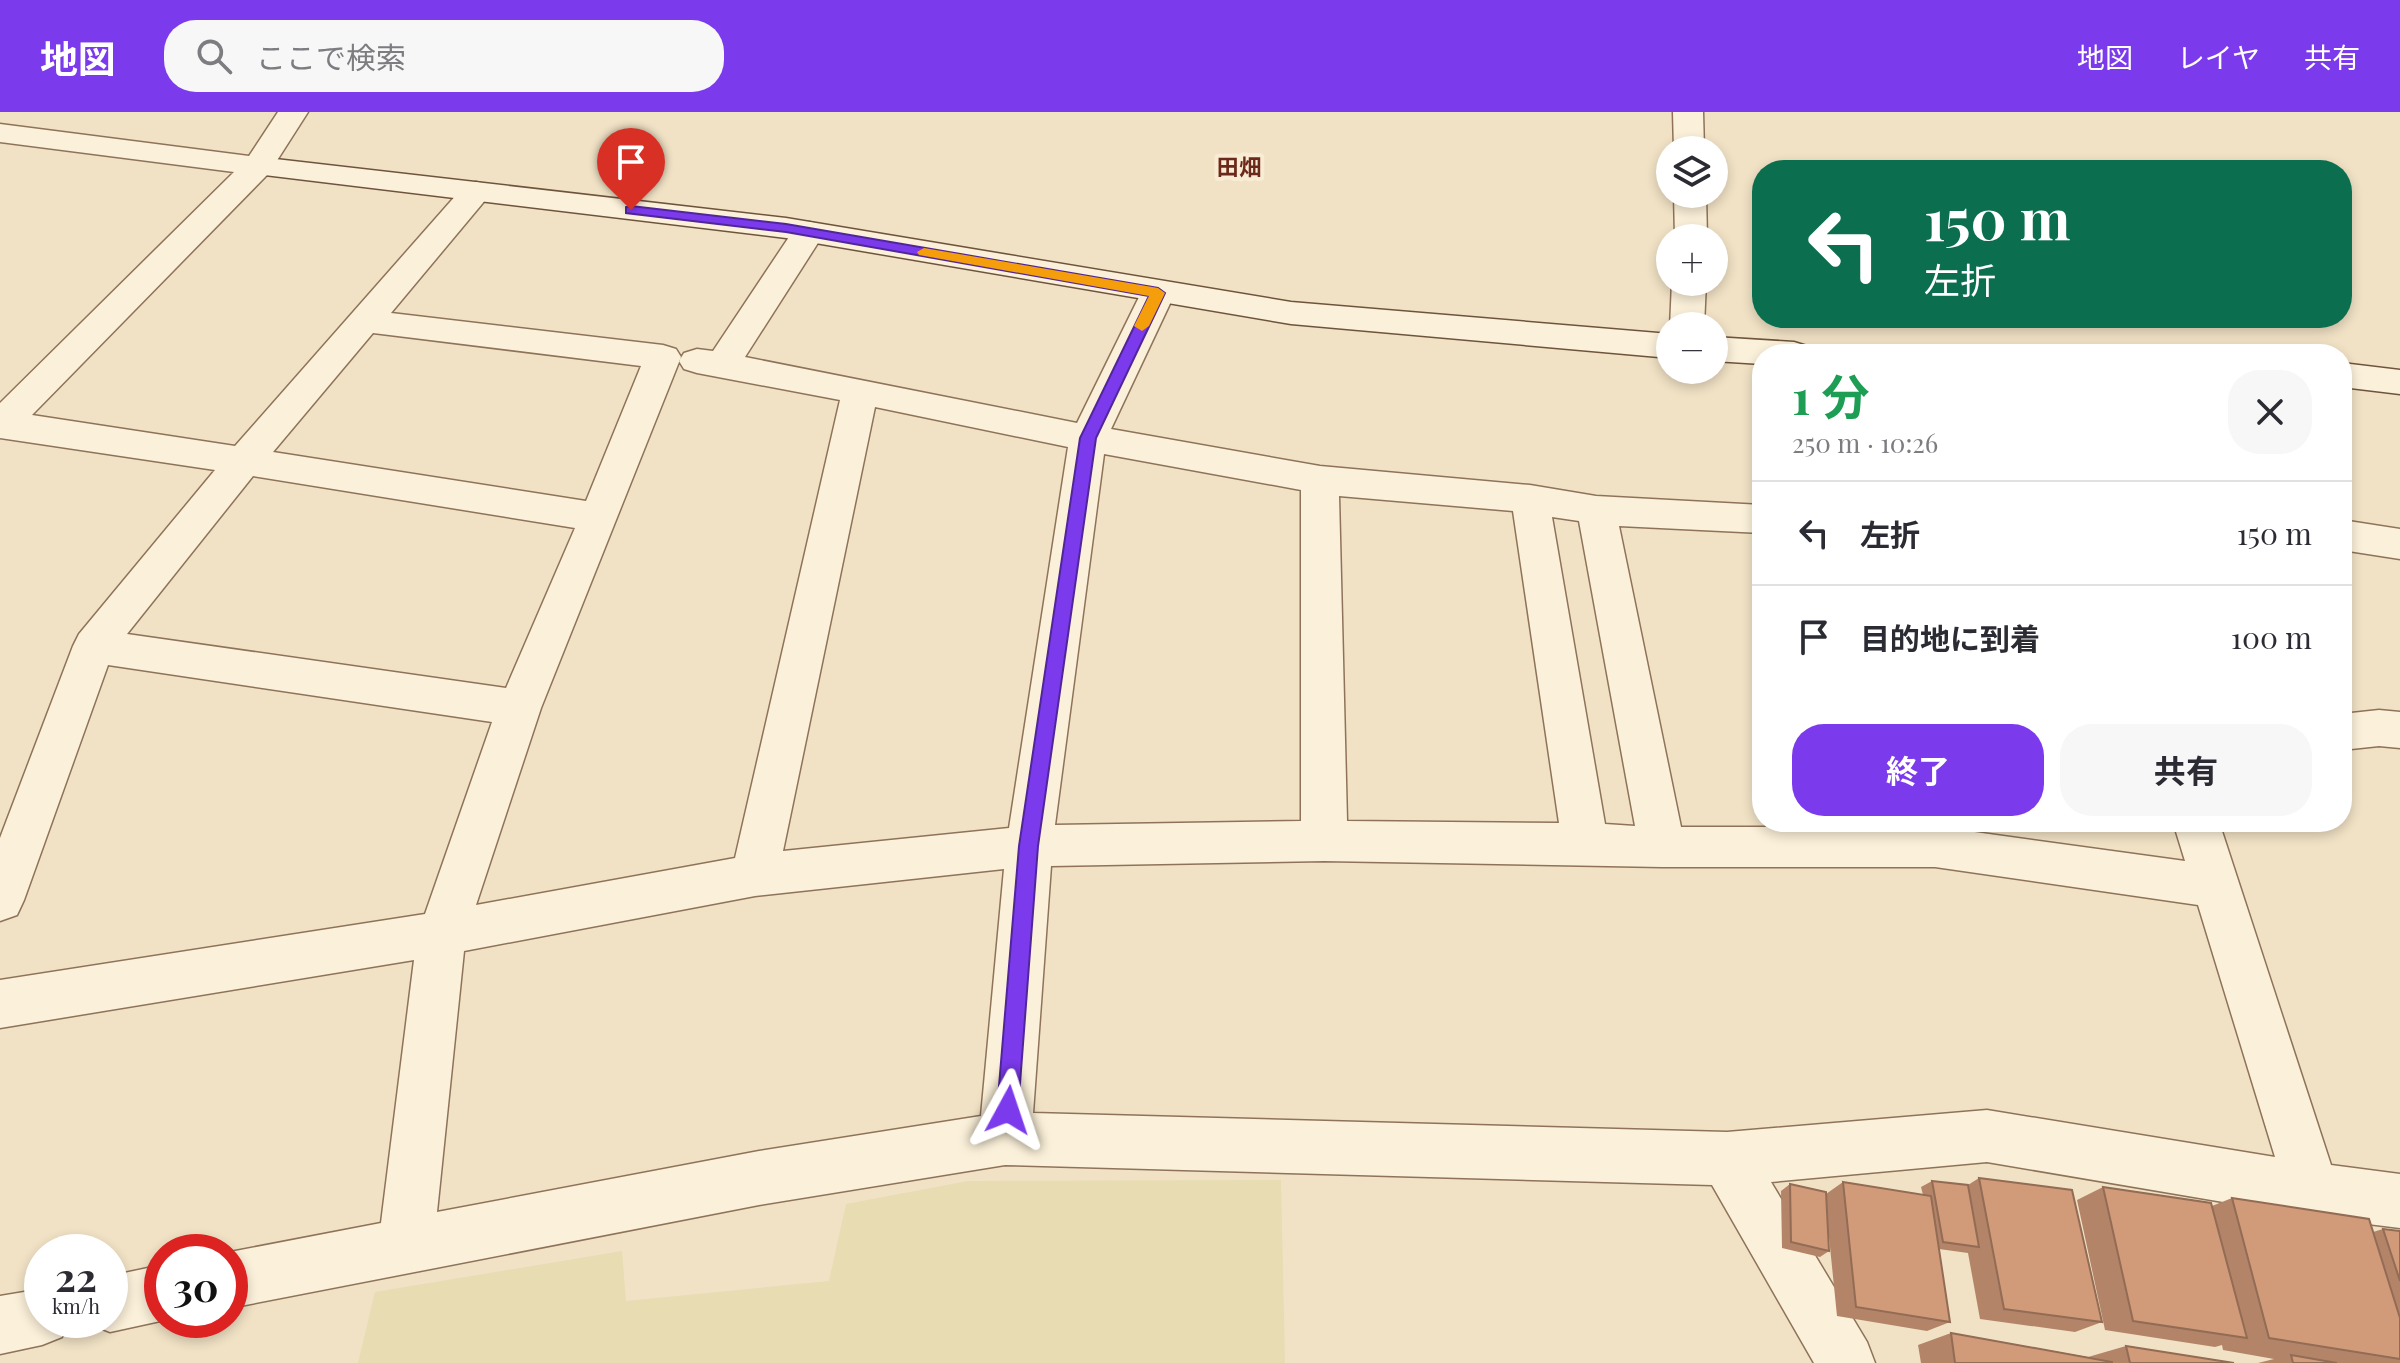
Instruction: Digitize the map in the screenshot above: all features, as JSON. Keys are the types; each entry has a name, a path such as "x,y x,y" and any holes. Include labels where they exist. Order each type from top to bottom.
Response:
{"street":[{"path":"1,424 258,166 293,112"},
{"path":"1688,112 1689,136"},
{"path":"0,133 809,232 1291,313 1656,345"},
{"path":"0,900 94,646 244,461 476,192"},
{"path":"722,364 809,232"},
{"path":"1005,1139 1029,846 1088,438 1158,293"},
{"path":"365,321 722,364 1088,438 1320,480 1530,499 1596,510 1752,518"},
{"path":"1728,350 1752,351"},
{"path":"406,1246 442,933 519,708 663,357"},
{"path":"2352,376 2400,382"},
{"path":"755,875 860,392"},
{"path":"1,424 599,517"},
{"path":"1320,480 1324,841"},
{"path":"1530,499 1585,844"},
{"path":"1596,510 1662,847"},
{"path":"2352,537 2400,544"},
{"path":"94,646 519,708"},
{"path":"2352,731 2379,728 2400,730"},
{"path":"2199,832 2312,1190"},
{"path":"0,1004 442,933 755,875 1029,846 1324,841 1662,847 1931,834 2216,886"},
{"path":"248,1277 759,1178 1005,1139 1727,1159 1987,1136 2312,1190 2400,1201"},
{"path":"1727,1159 1846,1363"},
{"path":"0,1325 24,1320"}],"shaded area":[{"path":"1281,1180 1285,1363 358,1363 375,1292 622,1251 626,1301 829,1281 846,1204 968,1181"}],"building":[{"path":"1979,1178 2072,1190 2102,1322 2004,1309"},
{"path":"1932,1181 1968,1185 1979,1247 1943,1242"},
{"path":"1843,1182 1931,1196 1950,1322 1856,1307"},
{"path":"1790,1184 1826,1192 1829,1251 1791,1242"},
{"path":"2103,1187 2211,1203 2247,1338 2133,1321"},
{"path":"2232,1198 2369,1219 2400,1318 2400,1359 2269,1338"},
{"path":"2383,1229 2400,1231 2400,1281"},
{"path":"1951,1333 2112,1362 2112,1363 1955,1363"},
{"path":"2126,1346 2234,1363 2130,1363"},
{"path":"2291,1355 2337,1363 2293,1363"}],"slow traffic":[{"path":"924,252 1158,293 1142,326"}],"district":[{"name":"田畑","path":"1239,167"}],"route":[{"path":"631,210 786,228 1158,293 1088,438 1029,846 1008,1110"}]}
